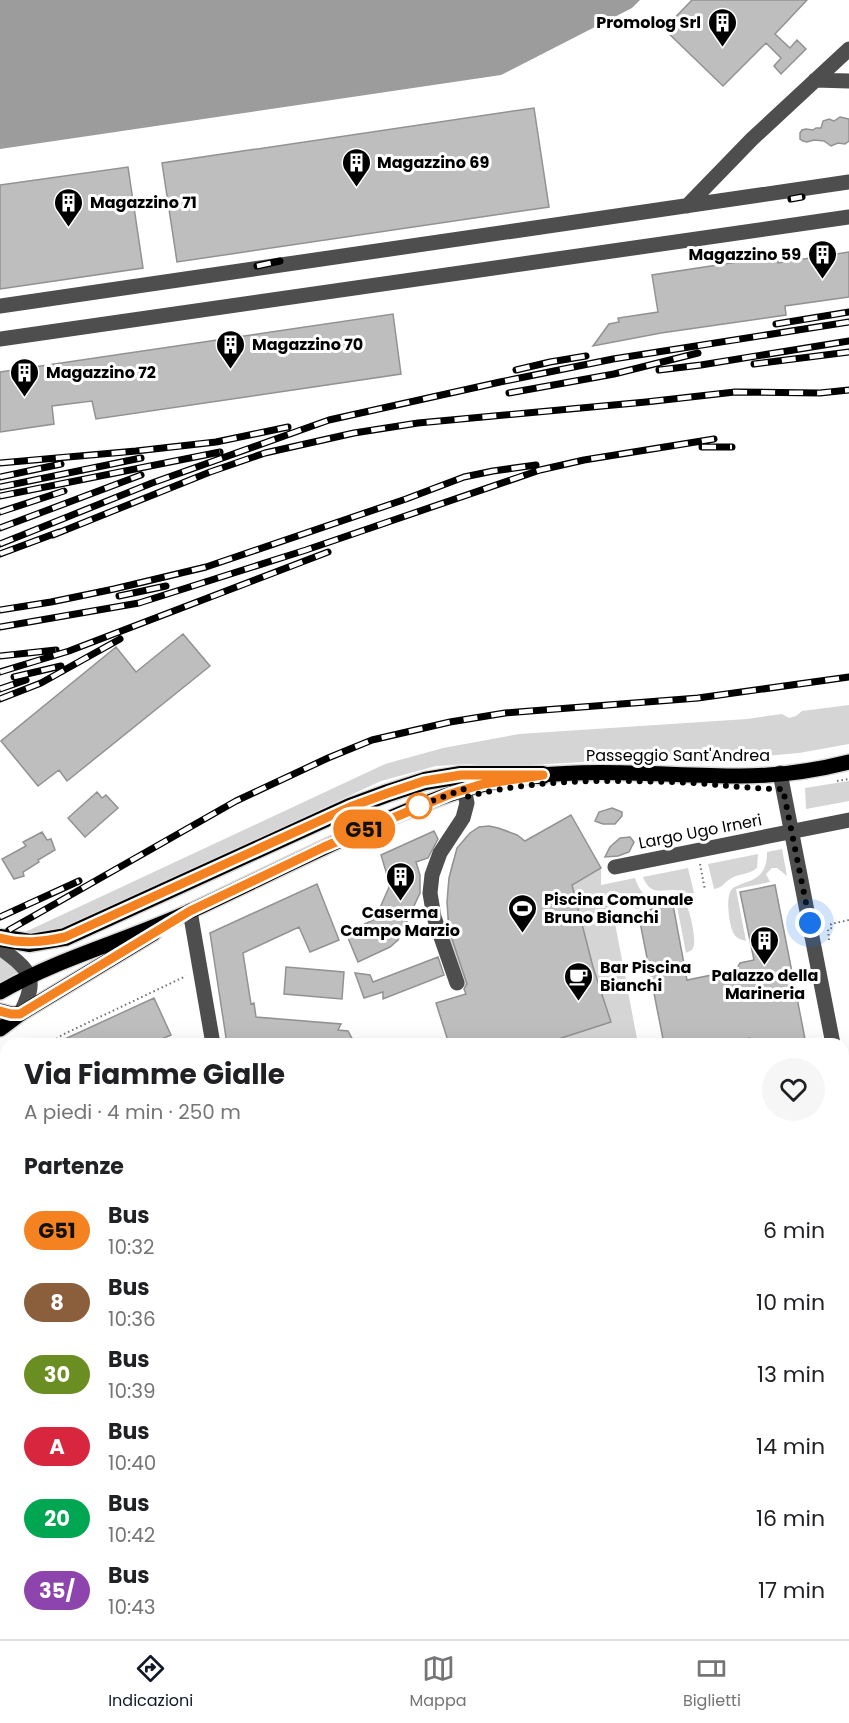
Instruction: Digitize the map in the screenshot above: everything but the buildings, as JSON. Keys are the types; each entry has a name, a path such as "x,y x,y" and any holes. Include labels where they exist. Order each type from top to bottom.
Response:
{"highway":[{"path":"0,938 30,943 65,937 350,807 424,781 461,775 543,775"}],"main road":[{"name":"Passeggio Sant'Andrea","path":"190,911 324,847 436,799 490,782 543,775 599,773 740,776 829,767 849,762"},
{"path":"0,992 29,975 190,911"},
{"path":"0,1029 20,1014 190,911"},
{"path":"0,1011 20,1014"}],"street":[{"path":"687,206 752,139 849,49"},
{"path":"815,80 849,81"},
{"path":"0,306 849,182"},
{"path":"0,339 849,217"},
{"path":"780,773 832,1038"},
{"path":"457,983 434,917 430,893 432,875 440,853 463,818 467,803 464,789"},
{"name":"Largo Ugo Irneri","path":"615,867 849,820"},
{"path":"190,911 212,1038"},
{"path":"5,952 31,963 57,964"},
{"path":"5,952 25,969 32,986 20,1014"}],"path":[{"path":"828,782 849,779"},
{"path":"700,862 705,890"},
{"path":"830,940 828,929 832,928 831,924 849,920"},
{"path":"58,1038 188,975"}],"shaded area":[{"path":"0,0 640,0 632,8 501,75 0,149"},
{"path":"849,705 849,744 799,753 730,759 583,762 497,767 469,764 436,766 381,781 65,928 44,934 23,933 385,764 443,748 519,734 747,719 782,714 789,718 802,711"},
{"path":"849,781 849,801 806,809 805,788"},
{"name":"Piscina Comunale Bruno Bianchi","path":"571,815 601,868 601,885 635,878 646,896 678,899 686,905 692,924 694,944 693,948 686,953 676,901 636,909 631,906 631,900 626,894 619,893 612,896 611,902 637,1038 481,1038 450,943 447,897 452,863 466,836 484,826 503,828 525,841"},
{"path":"782,849 787,876 777,868 772,868 766,874 770,882 736,889 746,941 739,939 734,934 728,911 730,893 735,887 759,876 766,864 767,852"},
{"path":"758,854 757,868 733,877 714,889 708,864"},
{"path":"688,868 694,893 652,889 643,877"},
{"path":"0,957 18,972 0,983"}],"railway":[{"path":"791,199 802,197"},
{"path":"257,266 280,261"},
{"path":"776,324 849,312"},
{"path":"0,544 152,483 329,420 613,359 849,322"},
{"path":"659,370 849,341"},
{"path":"754,364 849,352"},
{"path":"509,393 614,374 698,353"},
{"path":"516,370 586,356"},
{"path":"53,535 210,472 265,453 354,433 418,423 735,392 820,393 849,390"},
{"path":"0,463 216,442 288,427"},
{"path":"0,627 139,603 306,550 540,470 584,460 714,439"},
{"path":"702,447 732,447"},
{"path":"0,496 220,452"},
{"path":"0,487 141,458"},
{"path":"0,477 61,464"},
{"path":"0,610 114,589 206,567 464,477 536,465"},
{"path":"0,528 141,475"},
{"path":"0,512 64,491"},
{"path":"0,554 59,532"},
{"path":"0,672 69,651 328,552"},
{"path":"119,596 166,586"},
{"path":"0,699 41,683 120,639"},
{"path":"0,656 56,650"},
{"path":"14,677 61,666"},
{"path":"9,930 236,801 372,740 450,722 505,713 698,698 849,677"},
{"path":"0,689 26,680"},
{"path":"0,917 79,881"}],"bus line":[{"name":"G51","path":"0,938 30,943 65,937 350,807 424,781 461,775 543,775 483,784 436,799 396,816 190,911 20,1014 0,1011"}],"place":[{"name":"Promolog Srl","path":"722,48"},
{"name":"Magazzino 69","path":"356,188"},
{"name":"Magazzino 71","path":"69,228"},
{"name":"Magazzino 59","path":"822,280"},
{"name":"Magazzino 70","path":"231,370"},
{"name":"Magazzino 72","path":"25,398"},
{"name":"Caserma Campo Marzio","path":"400,902"},
{"name":"Piscina Comunale Bruno Bianchi","path":"523,934"},
{"name":"Palazzo della Marineria","path":"765,966"},
{"name":"Bar Piscina Bianchi","path":"579,1002"}],"route":[{"path":"419,806 416,807 464,789 466,797 493,790 558,782 674,782 783,789 810,923"}]}
